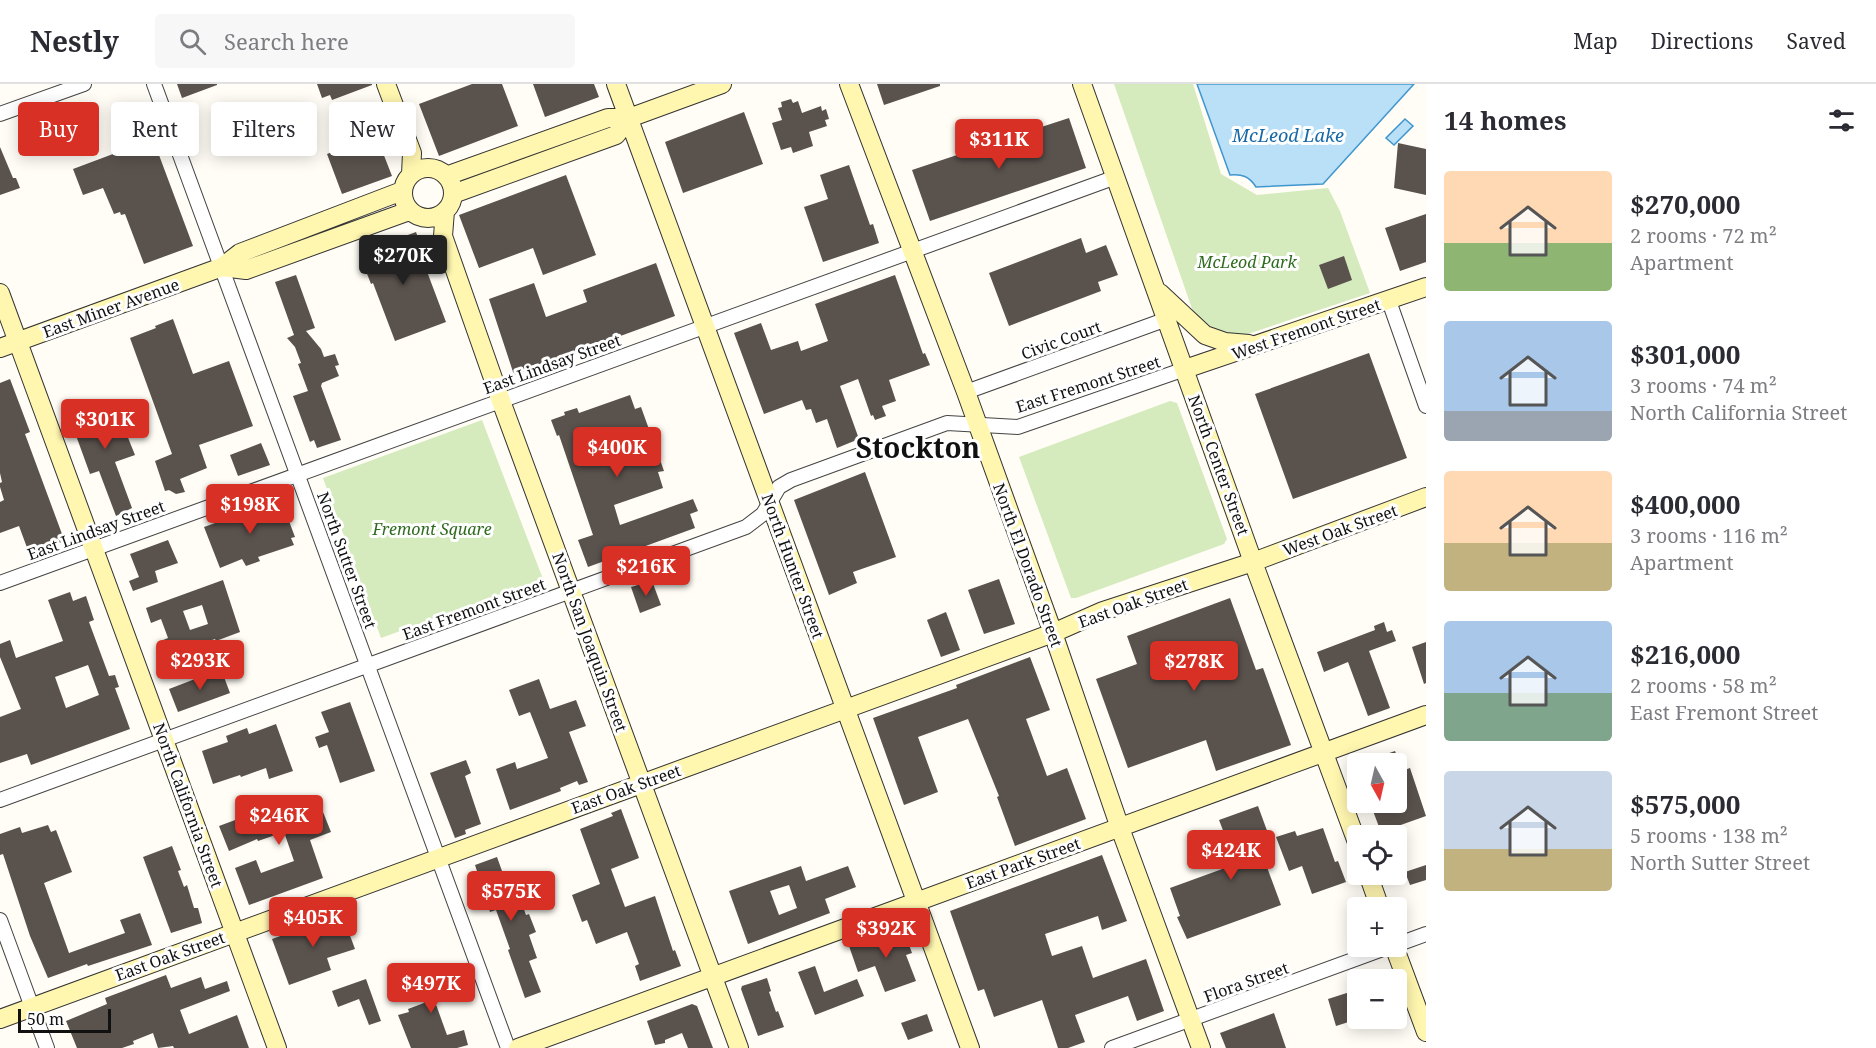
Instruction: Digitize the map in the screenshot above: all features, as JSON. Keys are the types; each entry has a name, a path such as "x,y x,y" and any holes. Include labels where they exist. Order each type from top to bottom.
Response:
{"street":[{"path":"0,114 84,84"},
{"name":"North Sutter Street","path":"154,84 508,1048"},
{"path":"386,84 420,171"},
{"name":"North Hunter Street","path":"616,84 970,1048"},
{"path":"446,176 608,118 628,118 722,84"},
{"name":"North El Dorado Street","path":"849,84 966,392 1120,828 1201,1048"},
{"name":"North Center Street","path":"1082,84 1253,562 1351,825"},
{"path":"453,194 616,135 628,118"},
{"path":"420,171 439,171 446,176 451,183 452,200 445,212 434,218 417,215 403,199 404,183 420,171"},
{"name":"East Lindsay Street","path":"0,583 1116,177"},
{"name":"East Miner Avenue","path":"0,348 222,267 240,253 402,191"},
{"path":"337,232 354,219 362,207"},
{"name":"North San Joaquin Street","path":"445,212 443,236 501,401 739,1048"},
{"name":"East Miner Avenue","path":"222,267 246,270 314,246 337,232 417,215"},
{"name":"North San Joaquin Street","path":"417,215 443,236"},
{"name":"West Fremont Street","path":"1185,369 1426,287"},
{"path":"1156,289 1205,335 1225,342 1257,345"},
{"name":"North California Street","path":"0,292 277,1048"},
{"path":"1389,301 1426,406"},
{"name":"Civic Court","path":"966,392 1167,319"},
{"name":"East Fremont Street","path":"0,800 746,527 754,522 770,503 779,487 791,480 947,423 1018,427 1185,369"},
{"name":"West Oak Street","path":"1253,562 1426,497"},
{"name":"East Oak Street","path":"0,1018 1053,633 1104,611 1253,562"},
{"name":"East Park Street","path":"518,1048 1426,715"},
{"path":"0,920 47,1048"},
{"name":"Flora Street","path":"1407,941 1426,934"},
{"name":"Flora Street","path":"1112,1048 1364,957"},
{"path":"1398,957 1426,1032"}],"green space":[{"name":"McLeod Park","path":"1114,84 1193,84 1221,174 1257,195 1328,188 1340,211 1370,293 1245,335 1218,332 1197,323"},
{"path":"1170,401 1177,403 1227,539 1224,544 1071,598 1019,457"},
{"name":"Fremont Square","path":"482,420 543,579 381,638 323,478"}],"water":[{"name":"McLeod Lake","path":"1197,84 1414,84 1323,184 1256,187 1245,176 1230,175"},
{"path":"1405,119 1413,126 1394,145 1386,138"}],"building":[{"path":"177,84 217,84 217,85 182,98"},
{"path":"317,84 372,85 332,100 330,95 322,98"},
{"path":"472,84 502,84 518,126 439,156 419,104"},
{"path":"533,84 594,84 599,97 545,117"},
{"path":"877,84 940,84 940,86 884,105"},
{"path":"791,99 793,103 798,101 802,113 821,106 822,111 826,109 829,119 825,120 827,126 809,132 813,146 793,153 791,147 781,150 772,123 782,120 778,108 782,107 781,102"},
{"path":"744,112 763,164 683,193 665,142"},
{"path":"1069,118 1086,168 930,221 912,170 984,146 988,157 1017,147 1014,136"},
{"path":"1398,143 1426,149 1426,195 1394,188"},
{"path":"0,147 13,178 16,178 20,188 0,195"},
{"path":"329,153 329,156 384,156 392,176 342,194 327,154"},
{"path":"111,155 159,156 193,246 144,264 125,214 121,215 120,212 114,214 103,188 83,195 73,169"},
{"path":"849,165 870,225 873,224 879,243 823,262 804,207 828,199 820,175"},
{"path":"566,175 596,255 543,275 533,248 479,268 459,215"},
{"path":"1426,214 1426,262 1400,271 1385,228"},
{"path":"416,232 423,251 420,253 446,322 395,341 359,253"},
{"path":"1081,238 1086,253 1106,245 1118,275 1098,282 1101,291 1009,326 989,273"},
{"path":"1344,256 1352,280 1328,289 1319,265"},
{"path":"656,263 675,316 514,375 489,299 534,283 546,317 587,302 583,290"},
{"path":"296,275 315,328 306,331 321,349 324,357 335,354 339,365 335,366 339,376 322,383 321,386 341,440 317,448 314,440 310,442 293,396 308,391 298,364 301,363 295,347 287,338 294,335 275,282"},
{"path":"895,275 923,354 925,353 930,365 889,380 896,401 882,406 886,416 875,420 873,415 871,416 858,379 840,386 859,439 837,448 827,419 816,423 811,409 806,410 802,400 764,414 734,333 761,323 771,350 798,341 801,351 828,341 815,304"},
{"path":"173,319 193,374 229,361 253,426 199,445 207,468 180,479 185,492 176,494 169,490 165,491 155,461 172,454 130,338"},
{"path":"1369,353 1407,458 1293,499 1255,394"},
{"path":"10,379 30,432 25,434 62,534 60,535 62,542 29,553 19,526 0,533 0,502 4,500 0,487 2,482 0,473 0,383"},
{"path":"630,395 635,409 641,407 664,471 658,472 663,488 614,505 620,525 693,499 698,511 690,514 695,528 588,567 578,540 593,535 559,435 557,436 551,420 565,415 564,412 577,408 579,413"},
{"path":"114,403 135,455 115,462 132,508 116,516 99,471 90,474 70,419"},
{"path":"261,443 270,465 238,476 230,455"},
{"path":"865,472 896,557 853,572 857,583 829,595 794,500"},
{"path":"265,503 267,507 272,505 274,511 284,508 295,537 291,538 294,545 258,557 260,561 246,566 242,559 220,568 204,527 229,518 228,515 233,514 232,512"},
{"path":"168,540 178,563 155,571 158,582 133,591 129,581 139,577 130,554"},
{"path":"999,579 1015,624 984,634 968,590"},
{"path":"223,580 240,632 164,657 158,642 168,638 161,619 151,623 146,608","holes":["202,605 208,624 190,630 183,611"]},
{"path":"652,581 661,605 640,613 631,587"},
{"path":"70,592 73,601 86,596 94,620 89,622 109,676 115,675 119,687 115,688 130,729 31,765 27,754 0,763 0,717 21,709 0,657 0,644 10,640 16,658 63,641 48,600","holes":["88,665 99,695 66,708 55,677"]},
{"path":"1230,598 1256,670 1263,668 1291,745 1216,771 1206,740 1128,768 1096,679 1137,664 1127,636"},
{"path":"946,612 960,650 941,657 927,620"},
{"path":"1384,622 1387,632 1392,630 1396,641 1369,651 1390,708 1368,716 1348,662 1324,672 1317,652 1375,630 1374,626"},
{"path":"1426,642 1426,683 1424,684 1412,647"},
{"path":"1030,657 1050,710 1026,719 1047,776 1067,768 1086,819 1015,846 997,797 999,796 968,719 918,737 938,792 904,805 873,718 957,688 956,685"},
{"path":"221,669 230,693 178,712 169,689"},
{"path":"539,679 550,709 576,700 586,726 569,732 588,782 579,785 577,781 560,788 561,791 510,810 496,769 515,762 517,769 548,758 530,712 519,716 509,690"},
{"path":"350,702 375,771 340,783 327,745 319,748 315,737 329,732 321,712"},
{"path":"276,724 293,771 269,779 266,768 213,784 202,751 228,742 226,736 247,728 249,734"},
{"path":"466,760 471,773 465,776 481,824 465,830 466,834 455,838 430,773"},
{"path":"1410,768 1426,816 1401,825 1378,825 1374,813 1407,813 1407,769"},
{"path":"300,796 302,802 317,797 331,832 310,840 323,878 249,905 235,868 256,860 261,873 294,861 284,832 258,841 257,839 229,851 219,826"},
{"path":"1258,806 1273,847 1261,851 1281,905 1187,939 1177,917 1180,916 1170,888 1236,864 1219,820"},
{"path":"621,809 639,858 611,869 625,907 655,896 673,951 675,950 681,966 640,981 635,966 639,964 627,932 596,944 587,920 582,922 572,895 600,884 580,829 613,816 611,813"},
{"path":"48,825 51,832 56,830 72,872 44,883 69,953 125,933 120,920 140,913 152,945 48,978 30,936 3,854 0,855 0,834 20,827 22,833"},
{"path":"1323,828 1335,862 1338,861 1346,882 1312,894 1302,866 1289,871 1276,837 1295,831 1297,836"},
{"path":"172,846 181,870 178,871 184,887 187,885 194,908 198,908 202,923 171,933 143,857"},
{"path":"1102,855 1127,921 1102,930 1098,916 1045,934 1052,956 1082,946 1093,978 1146,959 1164,1011 1137,1021 1128,996 1075,1015 1085,1042 1068,1048 1058,1048 1042,1000 994,1017 984,989 978,991 950,911"},
{"path":"497,857 507,885 514,882 526,915 529,914 536,932 529,935 537,958 529,961 541,992 525,998 496,910 490,912 475,865"},
{"path":"1426,865 1426,880 1410,885 1407,871"},
{"path":"801,866 806,881 848,866 856,887 825,899 830,913 748,944 729,891","holes":["789,885 797,908 779,915 770,891"]},
{"path":"342,914 355,949 327,958 331,970 289,985 272,939"},
{"path":"903,928 912,953 906,955 916,981 885,992 875,966 858,972 849,946"},
{"path":"447,964 456,991 434,999 447,1035 464,1030 468,1045 457,1048 411,1048 398,1015 409,1012 408,1009 424,1003 415,976"},
{"path":"815,966 824,992 857,979 864,996 815,1015 798,972"},
{"path":"166,975 171,988 201,977 205,989 227,981 230,991 180,1010 189,1034 237,1015 249,1048 174,1048 173,1046 158,1048 153,1033 122,1048 77,1048 66,1021 107,1004 105,998"},
{"path":"767,978 771,991 769,992 784,1027 758,1036 741,989 742,986"},
{"path":"366,979 381,1021 369,1025 359,999 338,1007 332,991"},
{"path":"1347,993 1347,1022 1336,1026 1328,999"},
{"path":"692,1004 697,1006 713,1048 688,1048 682,1033 665,1040 665,1043 655,1045 647,1021"},
{"path":"1274,1013 1286,1048 1226,1048 1220,1033"},
{"path":"927,1014 933,1031 908,1040 901,1023"}],"district":[{"name":"Stockton","path":"918,447"}]}
